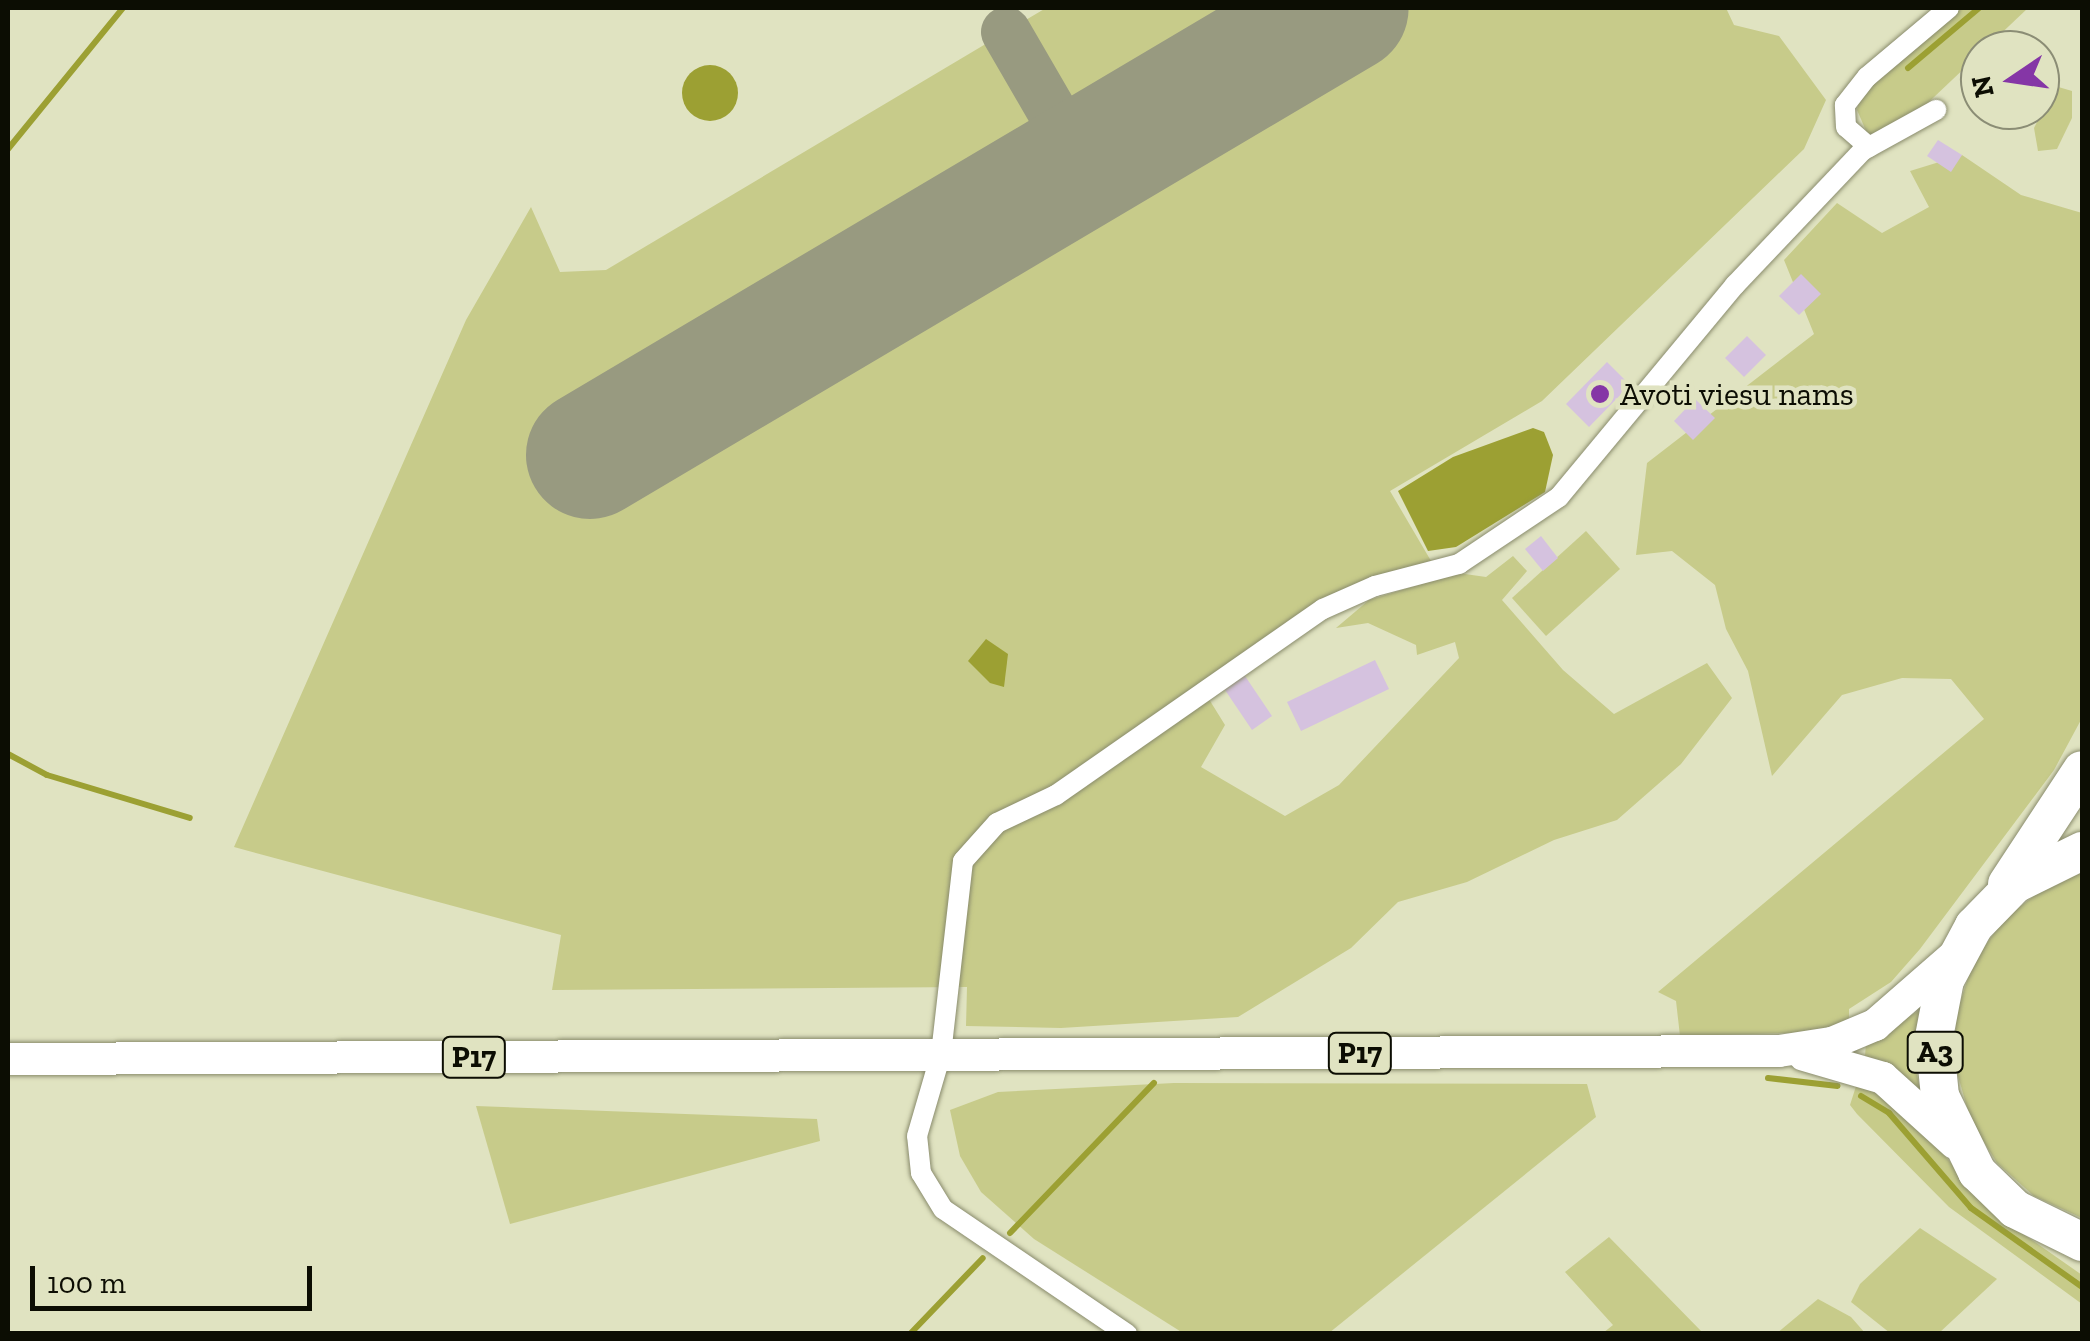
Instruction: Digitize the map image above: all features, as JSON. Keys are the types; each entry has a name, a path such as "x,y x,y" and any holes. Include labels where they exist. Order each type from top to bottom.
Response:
{"highway":[{"name":"A3","path":"2082,770 1957,953 1934,1037 1940,1096 1962,1150 2015,1209 2082,1242"},
{"name":"A3","path":"1995,902 2037,870 2082,851"}],"main road":[{"name":"P17","path":"8,1059 1779,1051 1832,1043 1876,1025 1957,953"},
{"name":"P17","path":"1779,1051 1856,1066 1883,1078 1962,1150"}],"street":[{"path":"1869,147 1846,127 1845,105 1867,77 1949,8"},
{"path":"1127,1334 943,1209 929,1192 918,1136 940,1054 963,861 997,823 1056,796 1323,609 1375,586 1459,564 1559,497 1734,285 1869,147 1936,110"}],"green space":[{"path":"1046,8 1726,8 1734,25 1779,36 1826,100 1804,149 1542,401 1390,491 1434,566 1337,592 1210,682 1207,696 1225,725 1201,767 1285,816 1339,785 1459,658 1455,642 1417,655 1416,645 1368,623 1336,628 1369,600 1458,573 1486,577 1513,556 1527,571 1502,600 1563,670 1614,714 1707,663 1732,698 1681,764 1617,820 1554,840 1467,882 1398,902 1351,948 1238,1017 1061,1028 966,1026 967,987 552,990 561,935 234,847 466,320 531,207 560,272 606,270"},
{"path":"1962,8 2028,8 2005,30 1960,30 1960,72 1914,116 1881,136 1867,133 1857,110 1860,97"},
{"path":"2060,87 2072,91 2072,118 2057,149 2038,151 2034,130 2060,130"},
{"path":"1962,155 2021,195 2082,213 2082,718 2054,770 1920,949 1891,982 1849,1009 1849,1024 1822,1032 1680,1036 1676,1001 1658,992 1984,719 1951,679 1902,678 1842,695 1772,776 1748,671 1726,629 1715,585 1672,551 1636,555 1647,463 1814,334 1784,260 1837,203 1882,233 1929,207 1910,171"},
{"path":"1586,531 1620,569 1546,636 1512,598"},
{"path":"2082,872 2082,1218 2034,1196 1997,1163 1971,1121 1956,1069 1956,1015 1973,963 2004,919 2047,886"},
{"path":"1920,1010 1915,1067 1920,1088 1865,1057 1866,1042"},
{"path":"1858,1080 1895,1100 1999,1217 2082,1275 2082,1304 1949,1207 1850,1105"},
{"path":"1174,1083 1587,1084 1596,1117 1329,1333 1183,1333 1034,1239 981,1192 960,1156 950,1110 998,1092"},
{"path":"476,1106 817,1119 820,1141 510,1224"},
{"path":"1920,1228 1997,1279 1939,1333 1890,1333 1851,1302 1860,1284"},
{"path":"1609,1237 1703,1333 1603,1333 1613,1325 1565,1272"},
{"path":"1818,1299 1851,1317 1865,1333 1777,1333"}],"shaded area":[{"path":"710,65 730,73 738,93 730,113 710,121 690,113 682,93 690,73"},
{"path":"1533,428 1544,432 1553,455 1545,492 1456,547 1428,551 1398,491 1453,457"},
{"path":"986,639 1008,654 1004,687 990,683 968,661"}],"building":[{"path":"1938,140 1962,155 1951,172 1927,156"},
{"path":"1801,274 1821,294 1799,315 1779,296"},
{"path":"1747,336 1766,355 1744,377 1725,358"},
{"path":"1607,362 1630,385 1589,427 1566,404"},
{"path":"1695,399 1715,418 1693,440 1674,421"},
{"path":"1541,536 1558,558 1543,571 1525,549"},
{"path":"1375,660 1389,689 1301,731 1287,702"},
{"path":"1243,673 1272,716 1252,730 1223,687"}],"waterway":[{"path":"8,149 123,8"},
{"path":"1908,68 1979,8"},
{"path":"8,754 47,775 190,818"},
{"path":"1768,1078 1838,1086"},
{"path":"1010,1233 1154,1083"},
{"path":"1861,1096 1889,1113 1971,1208 2082,1287"},
{"path":"910,1334 983,1258"}],"taxiway":[{"path":"1006,32 1082,163"}],"runway":[{"path":"590,455 1345,8"}],"place":[{"name":"Avoti viesu nams","path":"1600,394"}]}
